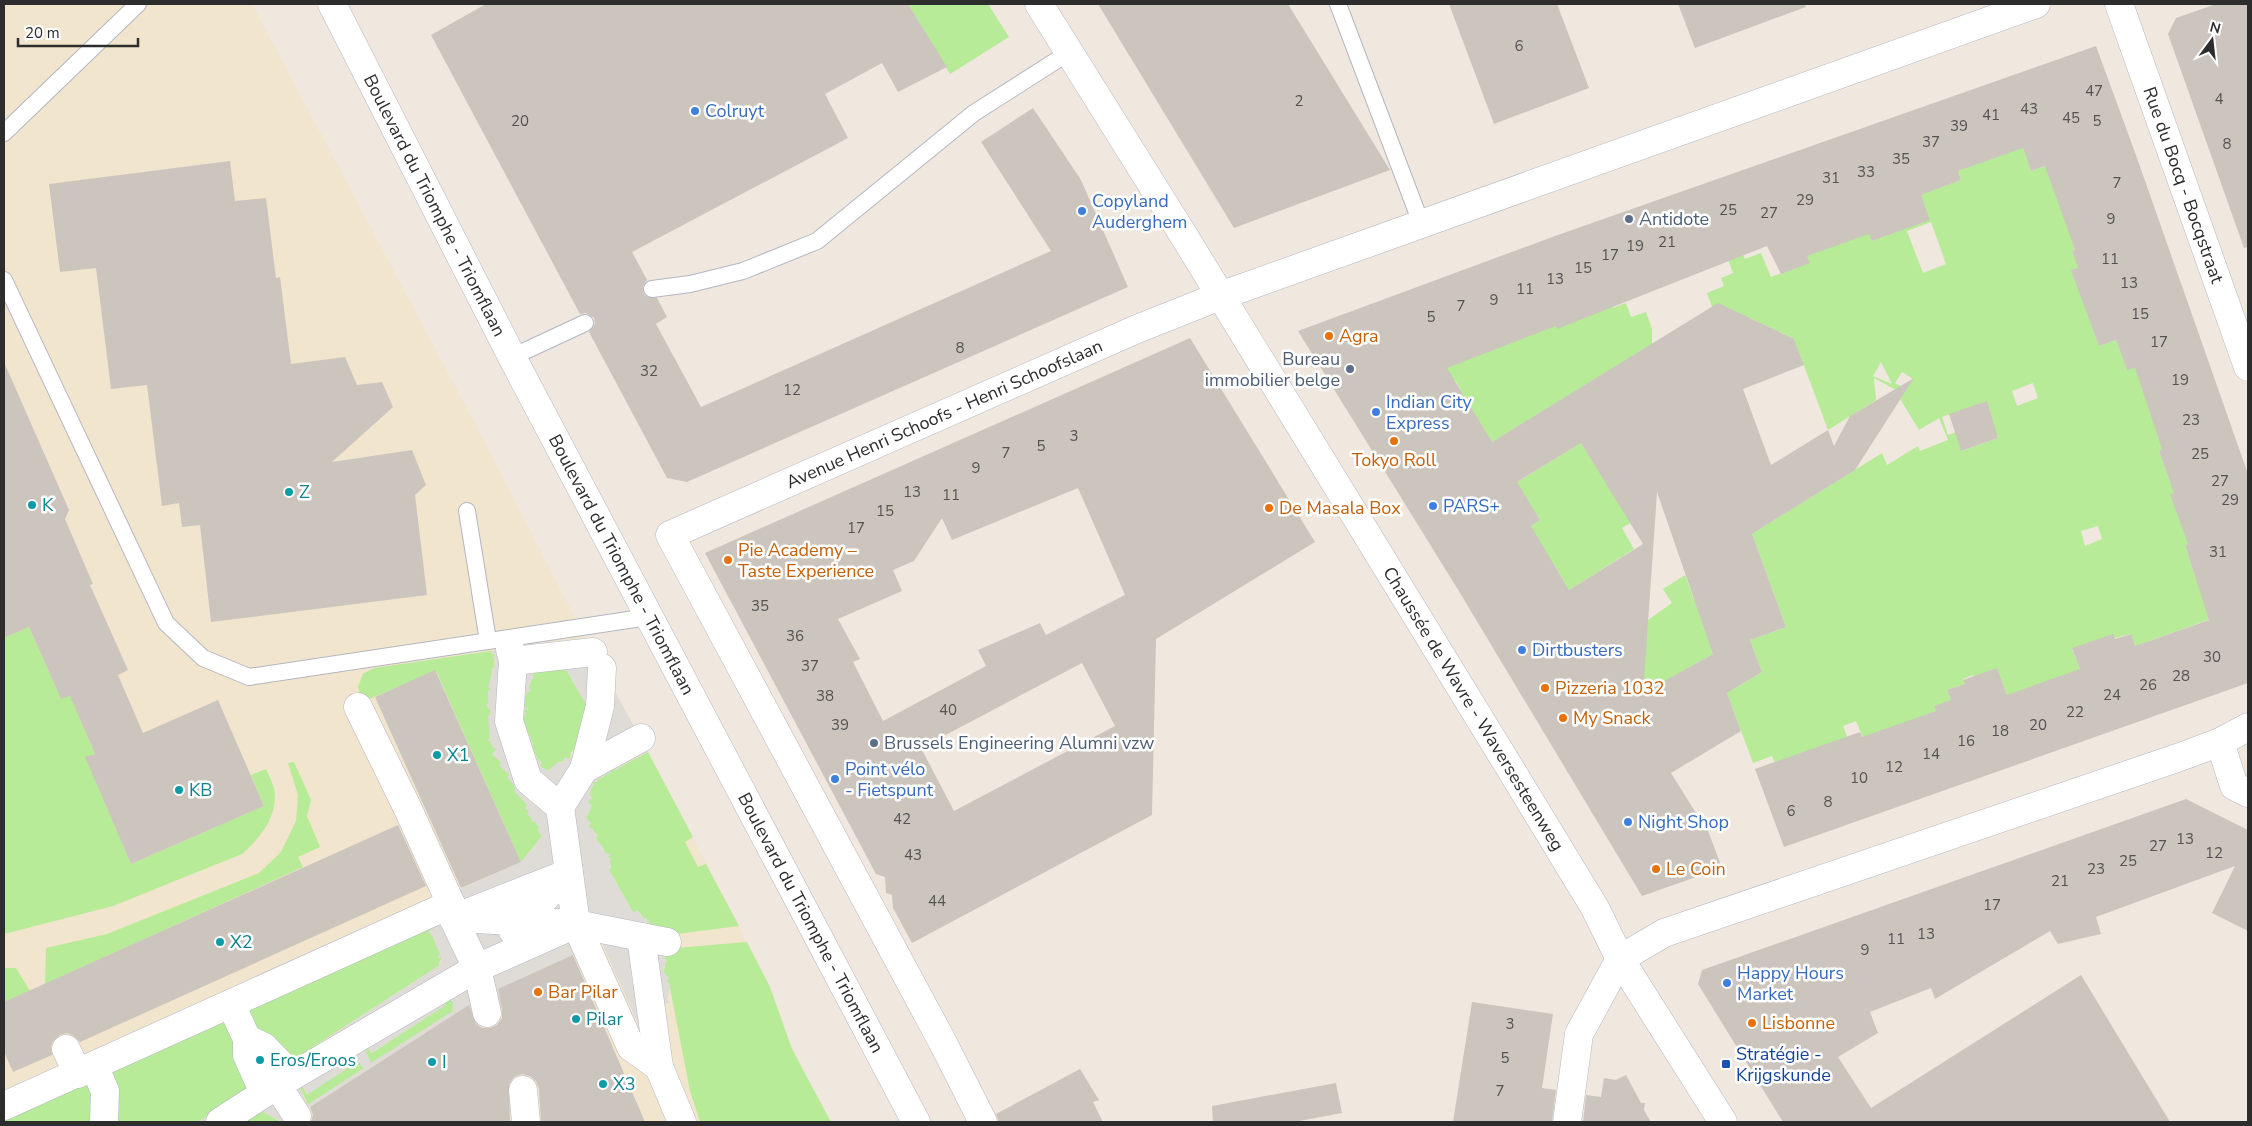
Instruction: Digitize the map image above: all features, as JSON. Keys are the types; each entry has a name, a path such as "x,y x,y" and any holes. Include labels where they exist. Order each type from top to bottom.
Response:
{"street":[{"name":"Boulevard du Triomphe - Triomflaan","path":"332,4 512,357 916,1122"},
{"name":"Chaussée de Wavre - Waversesteenweg","path":"1038,4 1220,296 1581,885 1620,959 1723,1122"},
{"name":"Avenue Henri Schoofs - Henri Schoofslaan","path":"982,1122 942,1041 670,535 1137,329 1220,296 2036,4"},
{"name":"Rue du Bocq - Bocqstraat","path":"2119,4 2248,367"},
{"path":"560,807 528,780 509,721 504,650 598,660 600,706 584,769 560,807 576,924 631,1047 659,1067"},
{"path":"358,707 413,818 477,968 487,1013"},
{"path":"1567,1122 1579,1034 1620,959 1664,933 2220,742 2248,727"},
{"path":"584,769 641,738"},
{"path":"2220,742 2234,786 2248,793"},
{"path":"4,1106 231,1004 452,911 569,873"},
{"path":"477,968 569,873"},
{"path":"452,911 522,922 576,924 654,939 659,1067 682,1122"},
{"path":"220,1122 278,1085 477,968 576,924"},
{"path":"231,1004 247,1039 264,1047 278,1085 296,1116"},
{"path":"66,1049 105,1091 104,1122"},
{"path":"523,1090 526,1122"}],"lane":[{"path":"4,133 138,4"},
{"path":"1338,4 1421,223"},
{"path":"652,289 690,284 743,271 817,241 974,112 1068,53"},
{"path":"4,280 166,623 203,658 249,677 504,650 648,617"},
{"path":"512,357 585,323"},
{"path":"467,511 504,650"}],"shaded area":[{"path":"4,4 252,4 739,926 825,1122 4,1122"},
{"path":"586,639 648,752 619,767 618,770 612,769 611,772 598,779 598,782 593,782 594,786 591,788 590,795 593,798 588,802 592,806 586,818 591,823 588,826 593,829 595,834 599,835 595,838 603,847 605,853 611,854 608,857 611,859 609,870 633,912 638,910 643,918 646,918 650,923 648,925 669,954 664,958 667,960 663,971 669,978 667,981 671,985 668,985 670,988 667,1000 670,1002 661,1007 643,1035 602,943 570,957 509,1003 466,1023 460,1011 286,1122 281,1122 260,1110 242,1122 198,1122 251,1088 234,1031 222,1018 112,1065 116,1122 84,1076 460,889 521,862 543,835 540,835 538,831 539,825 531,821 532,819 527,814 529,811 525,809 527,805 514,791 515,787 507,777 509,775 499,765 501,762 492,754 497,749 493,748 490,741 487,740 490,738 488,717 491,713 490,709 486,706 488,691 491,689 488,687 496,660 493,657 495,655 491,651","holes":["536,667 565,668 587,706 577,751 574,750 570,759 565,757 563,761 558,762 548,771 540,766 542,763 533,754 536,752 532,750 533,742 529,741 531,738 522,726 523,717 526,714 524,710 528,710 523,703 526,692 531,691 529,687 530,681 534,678 532,673","431,926 433,929 428,932 434,941 437,942 435,945 440,953 437,958 442,957 440,965 289,1063 238,1007","439,995 453,1002 453,1011 371,1063 363,1044 365,1043 371,1053 446,1005","348,1053 364,1068 307,1105 299,1085 301,1084 308,1094 354,1064"]}],"green space":[{"path":"908,4 988,4 1009,37 950,74"},
{"path":"2019,137 2031,171 2049,165 2075,250 2072,251 2078,268 2088,315 2099,346 2116,340 2127,370 2139,366 2163,449 2159,451 2170,482 2211,537 2185,545 2195,576 2236,563 2248,600 2248,611 2235,616 2216,617 2149,641 2141,660 2130,634 2072,649 2080,669 2010,703 1997,668 1974,678 1973,675 1963,679 1965,684 1947,690 1951,700 1936,711 1863,738 1856,721 1843,726 1848,739 1785,788 1772,756 1753,763 1727,693 1762,672 1750,640 1786,627 1752,534 1882,453 1887,465 1918,446 1920,451 1948,440 1939,418 1919,430 1894,389 1874,378 1876,400 1828,430 1794,339 1750,318 1720,329 1707,293 1724,286 1721,278 1733,273 1721,240 1736,235 1745,259 1761,253 1771,277 1809,263 1806,254 1859,206 1872,241 1902,230 1912,198 1961,180 1958,171 1988,160 1985,150","holes":["1931,222 1946,264 1923,273 1907,231","1881,362 1892,384 1873,376","1902,372 1913,379 1906,389 1895,383","2033,383 2038,398 2017,406 2012,391","1970,407 1977,425 1948,435 1942,417","1981,428 1997,435 1998,438 1962,451","2098,526 2102,539 2085,546 2081,531"]},
{"path":"1610,300 1613,308 1626,303 1631,317 1646,312 1652,329 1652,344 1471,455 1473,411 1455,380 1440,389 1442,355"},
{"path":"1581,443 1600,473 1648,513 1622,528 1634,549 1569,590 1555,566 1516,535 1540,520 1536,513 1496,495"},
{"path":"1685,575 1694,600 1731,587 1713,654 1688,668 1709,704 1652,691 1631,658 1648,620 1672,603 1663,589"},
{"path":"29,627 61,699 70,695 95,754 86,758 131,864 264,806 251,775 266,769 274,788 274,804 265,828 249,848 242,854 113,906 4,934 4,638"},
{"path":"491,651 495,655 491,689 488,694 491,713 490,738 498,749 492,754 501,762 517,792 528,805 531,821 536,822 543,835 521,862 436,671 362,702 358,687 363,674 374,668"},
{"path":"536,667 565,668 586,704 579,749 571,752 570,759 561,762 548,771 540,766 529,741 531,738 522,722 524,709 527,709 523,703"},
{"path":"648,752 693,837 685,842 698,867 706,864 739,926 661,936 648,925 640,913 633,912 609,870 611,867 608,858 595,837 598,836 588,826 586,818 590,808 588,802 593,781 603,777 612,769 620,767"},
{"path":"294,762 311,800 307,816 320,847 298,857 303,867 45,984 46,948 107,934 259,873 281,852 296,821 298,795 288,763"},
{"path":"432,919 433,937 440,953 438,958 442,957 440,965 288,1063 238,1007"},
{"path":"747,942 770,987 792,1049 831,1122 700,1122 690,1091 670,988 663,971 665,968 664,949"},
{"path":"4,968 16,968 30,991 4,1002"},
{"path":"442,993 453,1002 454,1011 371,1064 362,1044 364,1043 372,1053 445,1005 439,995"},
{"path":"218,1016 232,1028 251,1088 198,1122 116,1122 112,1065"},
{"path":"349,1053 364,1068 308,1105 299,1085 301,1084 307,1094 354,1064 347,1054"},
{"path":"85,1076 96,1092 93,1122 4,1122 4,1113"},
{"path":"260,1110 281,1122 242,1122"}],"building":[{"path":"486,4 908,4 947,67 898,92 882,63 825,94 848,138 632,252 647,280 643,286 644,295 649,298 657,298 667,317 656,324 701,407 1051,251 981,142 1033,108 1081,180 1128,287 687,482 667,478 589,332 595,324 594,318 586,313 580,314 431,35"},
{"path":"1098,4 1288,4 1390,170 1234,228"},
{"path":"1449,4 1557,4 1589,88 1494,124"},
{"path":"1678,4 1805,4 1806,7 1695,48"},
{"path":"2216,4 2248,4 2248,247 2244,248 2168,34 2176,18"},
{"path":"2096,46 2248,474 2248,683 1784,847 1755,769 1860,732 1862,737 1936,711 1934,706 1951,700 1947,690 1965,684 1963,680 1997,668 2007,695 2080,669 2072,648 2113,634 2115,639 2131,634 2135,646 2209,620 2185,545 2188,544 2170,494 2174,493 2159,451 2162,449 2135,368 2127,370 2116,340 2099,346 2071,270 2078,268 2072,251 2075,250 2045,166 2031,171 2023,148 1958,171 1961,180 1921,195 1930,220 1872,241 1869,234 1807,256 1810,263 1781,274 1767,246 1557,329 1556,326 1447,368 1492,442 1718,303 1794,339 1804,365 1743,389 1771,465 1828,430 1834,446 1850,416 1914,378 1855,470 1752,534 1786,627 1750,640 1762,672 1727,693 1741,731 1671,773 1701,821 1704,820 1722,868 1642,896 1460,593 1298,331 1555,236","holes":["1581,443 1643,544 1569,590 1531,526 1540,520 1517,482","1657,492 1713,654 1643,693 1654,537"]},
{"path":"230,161 235,201 266,198 276,278 280,277 291,364 345,357 357,385 382,382 393,407 332,462 412,450 426,485 415,495 427,595 211,622 200,525 182,527 179,503 162,506 147,385 111,389 96,268 60,272 49,184"},
{"path":"1190,338 1315,542 1156,639 1152,815 912,943 893,908 892,895 886,893 885,877 876,874 705,553","holes":["1078,488 1125,595 1046,635 1040,623 978,650 986,666 883,721 853,662 860,659 838,619 902,591 893,570 914,561 942,518 952,540","1082,663 1115,726 954,811 921,748"]},
{"path":"4,362 69,510 65,519 93,584 90,585 128,670 118,675 143,733 218,700 264,806 131,864 85,757 95,754 70,696 61,699 29,627 4,638"},
{"path":"1987,401 1998,438 1961,451 1949,414"},
{"name":"X1","path":"435,670 521,862 461,888 375,697"},
{"path":"2186,799 2248,830 2248,931 2212,913 2235,866 2096,917 2101,934 2058,944 2050,931 1935,999 1931,988 1870,1012 1878,1033 1838,1057 1871,1108 2081,975 2170,1122 1783,1122 1698,984 1702,970"},
{"name":"X2","path":"398,825 426,886 80,1042 74,1036 67,1033 60,1035 53,1041 51,1047 52,1055 13,1072 4,1052 4,1002"},
{"path":"573,955 645,1122 541,1122 539,1089 536,1081 530,1076 522,1074 514,1077 509,1084 510,1122 311,1122 313,1115 310,1107 469,1005 476,1024 482,1028 490,1028 497,1025 502,1018 498,989"},
{"path":"1472,1002 1553,1014 1542,1088 1556,1090 1552,1122 1453,1122"},
{"path":"1080,1069 1099,1100 1093,1102 1103,1122 999,1122 996,1114"},
{"path":"1626,1075 1641,1103 1645,1103 1644,1110 1651,1122 1583,1122 1586,1095 1601,1097 1604,1078 1616,1080"},
{"path":"1336,1083 1342,1113 1294,1122 1213,1122 1212,1106"}],"place":[{"name":"Colruyt","path":"695,111"},
{"name":"Copyland Auderghem","path":"1082,211"},
{"name":"Antidote","path":"1629,219"},
{"name":"Agra","path":"1329,336"},
{"name":"Bureau immobilier belge","path":"1350,369"},
{"name":"Indian City Express","path":"1376,412"},
{"name":"Tokyo Roll","path":"1394,441"},
{"name":"Z","path":"289,492"},
{"name":"K","path":"32,505"},
{"name":"PARS+","path":"1433,506"},
{"name":"De Masala Box","path":"1269,508"},
{"name":"Pie Academy – Taste Experience","path":"728,560"},
{"name":"Dirtbusters","path":"1522,650"},
{"name":"Pizzeria 1032","path":"1545,688"},
{"name":"My Snack","path":"1563,718"},
{"name":"Brussels Engineering Alumni vzw","path":"874,743"},
{"name":"X1","path":"437,755"},
{"name":"Point vélo - Fietspunt","path":"835,779"},
{"name":"KB","path":"179,790"},
{"name":"Night Shop","path":"1628,822"},
{"name":"Le Coin","path":"1656,869"},
{"name":"X2","path":"220,942"},
{"name":"Happy Hours Market","path":"1727,983"},
{"name":"Bar Pilar","path":"538,992"},
{"name":"Pilar","path":"576,1019"},
{"name":"Lisbonne","path":"1752,1023"},
{"name":"Eros/Eroos","path":"260,1060"},
{"name":"I","path":"432,1062"},
{"name":"Stratégie - Krijgskunde","path":"1726,1064"},
{"name":"X3","path":"603,1084"}]}
